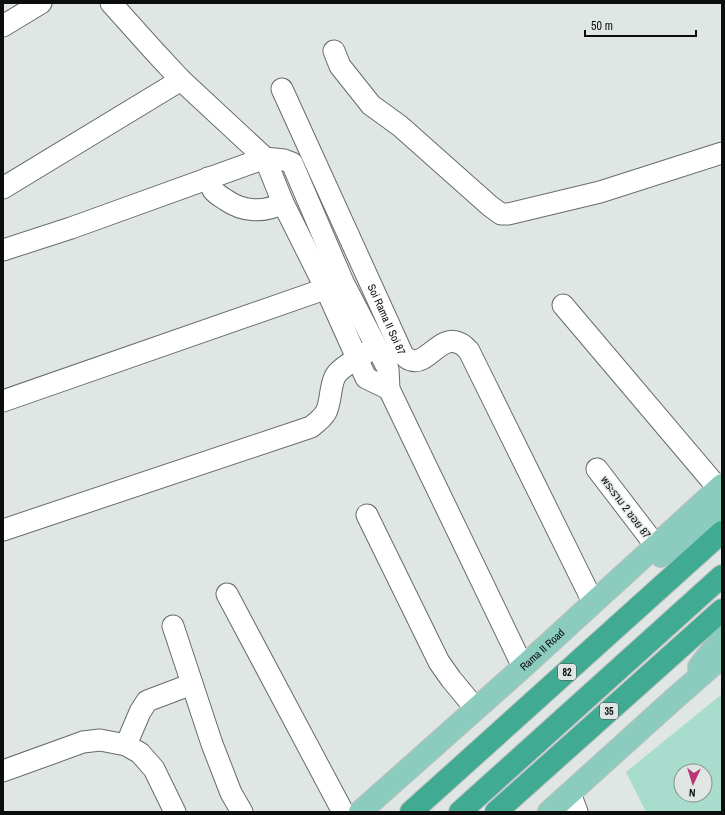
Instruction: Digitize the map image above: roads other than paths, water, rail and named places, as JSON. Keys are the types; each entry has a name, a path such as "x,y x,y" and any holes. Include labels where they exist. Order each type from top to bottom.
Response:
{"highway":[{"name":"82","path":"411,812 722,532"},
{"path":"420,812 722,540"},
{"path":"460,812 722,576"},
{"name":"35","path":"496,812 722,610"}],"main road":[{"path":"596,600 687,538 721,494"},
{"name":"Rama II Road","path":"360,812 656,546 721,494"},
{"path":"674,699 722,638"},
{"path":"549,812 573,803 674,699 722,657"}],"street":[{"path":"3,26 41,3"},
{"path":"111,3 181,80 265,158 283,203 376,347 388,369 389,389 523,667"},
{"path":"334,51 340,66 371,105 400,126 501,214 508,214 600,192 722,153"},
{"path":"3,188 181,80"},
{"name":"Soi Rama II Soi 87","path":"282,89 403,355 411,361 418,361 443,344 452,341 461,343 469,351 596,600"},
{"path":"3,250 71,228 265,158 284,160 292,163 335,285 356,358 366,378 389,389"},
{"path":"208,178 213,190 231,204 247,209 264,210 283,203"},
{"path":"3,401 335,285"},
{"path":"563,305 721,494"},
{"path":"3,530 311,428 329,409 332,387 336,375 356,358 376,347"},
{"name":"พระราม 2 ซอย 87","path":"597,469 656,546"},
{"path":"367,515 439,662 451,679 476,708"},
{"path":"228,594 343,812"},
{"path":"173,626 212,744 231,793 242,812"},
{"path":"126,745 140,712 147,701 192,684"},
{"path":"3,771 83,742 100,740 126,745 140,754 154,768 175,812"}]}
